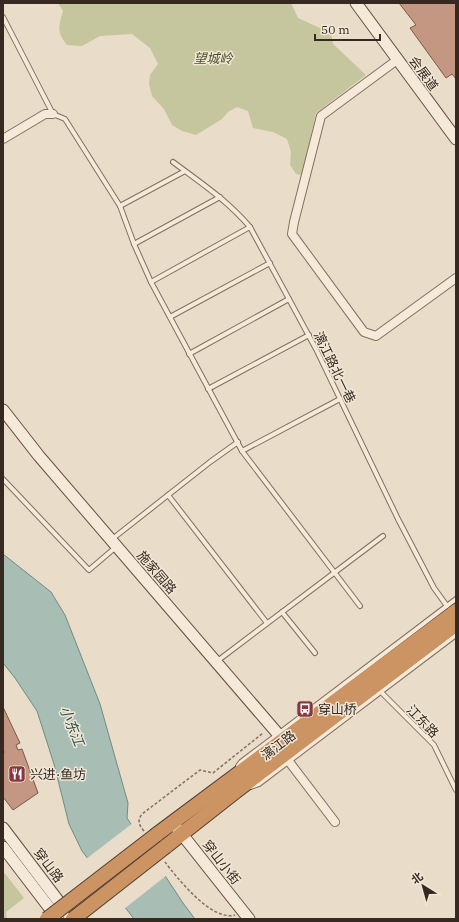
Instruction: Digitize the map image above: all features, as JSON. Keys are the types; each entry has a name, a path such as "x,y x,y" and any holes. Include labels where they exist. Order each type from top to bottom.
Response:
{"highway":[{"name":"漓江路","path":"283,748 452,608"},
{"name":"漓江路","path":"73,919 182,834 232,787 283,748 456,624"},
{"name":"漓江路","path":"48,919 156,835 232,787"}],"street":[{"name":"会展道","path":"356,3 456,140"},
{"path":"398,60 321,116 292,234 364,332 376,336 456,278"},
{"path":"3,139 45,114 54,114"},
{"name":"施家园路","path":"3,410 39,456 216,662 283,748"},
{"path":"283,748 336,822"},
{"name":"穿山小街","path":"173,823 249,919"},
{"name":"穿山路","path":"3,828 73,919"},
{"name":"穿山路","path":"3,847 58,919"}],"lane":[{"path":"3,17 54,114 65,119 120,206 134,244 151,282 242,451 360,606"},
{"name":"漓江路北一巷","path":"173,162 220,197 240,215 250,228 309,335 398,519 434,588 452,608"},
{"path":"120,206 185,171"},
{"path":"134,244 220,197"},
{"path":"151,282 250,228"},
{"path":"170,317 270,263"},
{"path":"189,354 289,299"},
{"path":"208,389 309,335"},
{"path":"242,451 340,399"},
{"path":"3,480 89,570 114,543 168,495 238,442"},
{"path":"168,495 267,623"},
{"path":"216,662 383,536"},
{"path":"452,608 456,599"},
{"path":"282,612 315,653"},
{"path":"232,787 241,762 283,748 381,692 456,635"},
{"name":"江东路","path":"381,692 434,745 456,790"}],"green space":[{"name":"望城岭","path":"58,3 291,3 298,18 331,33 333,44 366,75 316,113 302,175 296,174 290,165 291,152 287,139 273,132 253,128 248,111 237,107 228,112 222,119 196,135 182,131 172,125 164,109 152,96 149,84 150,75 158,64 150,48 132,34 100,36 82,46 67,45 61,36 59,28 63,11"},
{"path":"3,871 24,898 6,912 7,919 3,919"}],"water":[{"name":"小东江","path":"3,554 51,592 65,615 100,704 128,803 127,818 195,919 134,919 82,851 69,824 54,764 37,711 3,663"}],"pier":[{"path":"133,823 167,875 124,909 86,859"}],"building":[{"path":"399,3 456,3 456,79 452,74 446,78 410,28 416,25"},
{"name":"兴进·鱼坊","path":"3,707 20,743 16,745 18,750 22,749 38,793 13,810 3,797"}],"place":[{"name":"穿山桥","path":"305,709"},
{"name":"兴进·鱼坊","path":"17,774"}]}
